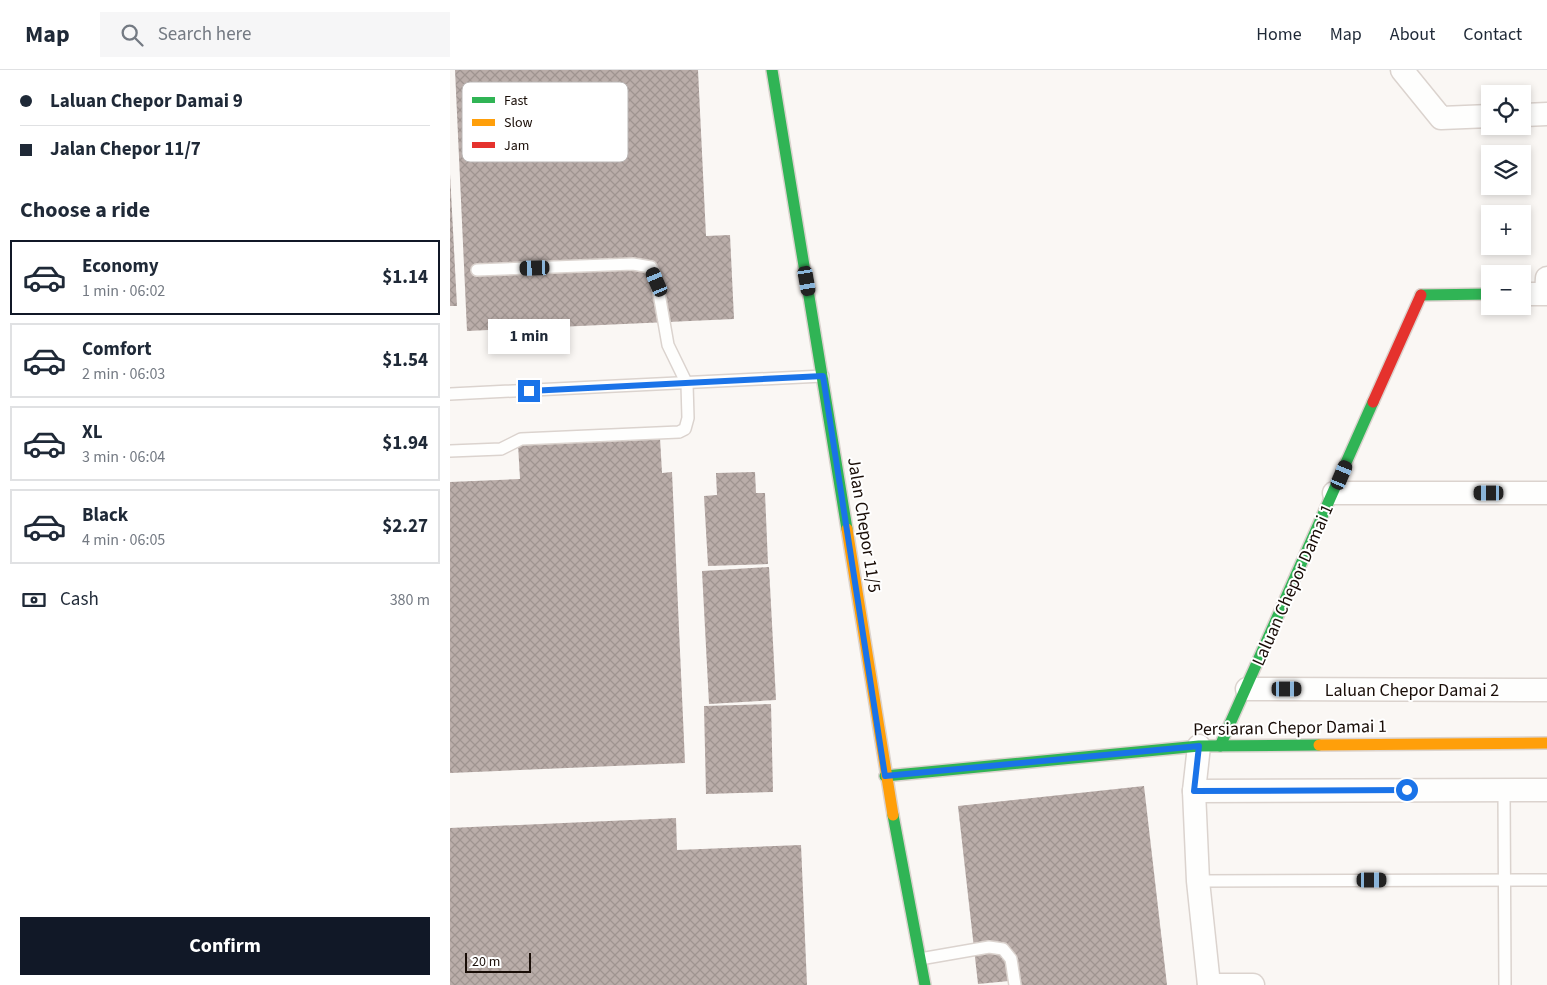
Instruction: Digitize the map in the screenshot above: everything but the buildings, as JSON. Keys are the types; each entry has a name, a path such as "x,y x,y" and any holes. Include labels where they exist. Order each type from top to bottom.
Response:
{"street":[{"name":"Jalan Chepor 11/5","path":"772,70 823,376 885,776 925,985"},
{"path":"1402,70 1441,118 1481,116"},
{"path":"1531,115 1547,114"},
{"path":"1531,294 1546,294 1547,278"},
{"name":"Laluan Chepor Damai 1","path":"1210,746 1247,689 1419,295 1481,294"},
{"path":"1334,493 1547,493"},
{"name":"Laluan Chepor Damai 2","path":"1247,689 1547,690"},
{"name":"Persiaran Chepor Damai 1","path":"885,776 1210,746 1547,742"},
{"path":"1210,746 1194,791 1198,880 1209,985 1253,985"},
{"path":"1194,791 1547,790"}],"lane":[{"path":"450,451 500,450 521,439 679,432 684,429 688,418 687,384 668,344 657,282 651,267 633,264 476,270"},
{"path":"450,394 823,376"},
{"path":"1504,790 1506,880 1505,985"},
{"path":"1198,880 1547,880"},
{"path":"920,959 989,947 1003,949 1011,959 1015,985"}],"traffic: fast":[{"path":"772,70 847,529"},
{"path":"1421,295 1481,294"},
{"path":"1220,746 1373,402"},
{"path":"885,776 1199,746 1319,745"},
{"path":"893,815 925,985"}],"traffic: slow":[{"path":"847,529 893,815"},
{"path":"1319,745 1547,743"}],"traffic: jam":[{"path":"1373,402 1421,295"}],"route":[{"path":"529,391 823,376 885,776 1199,746 1194,791 1407,790"}]}
